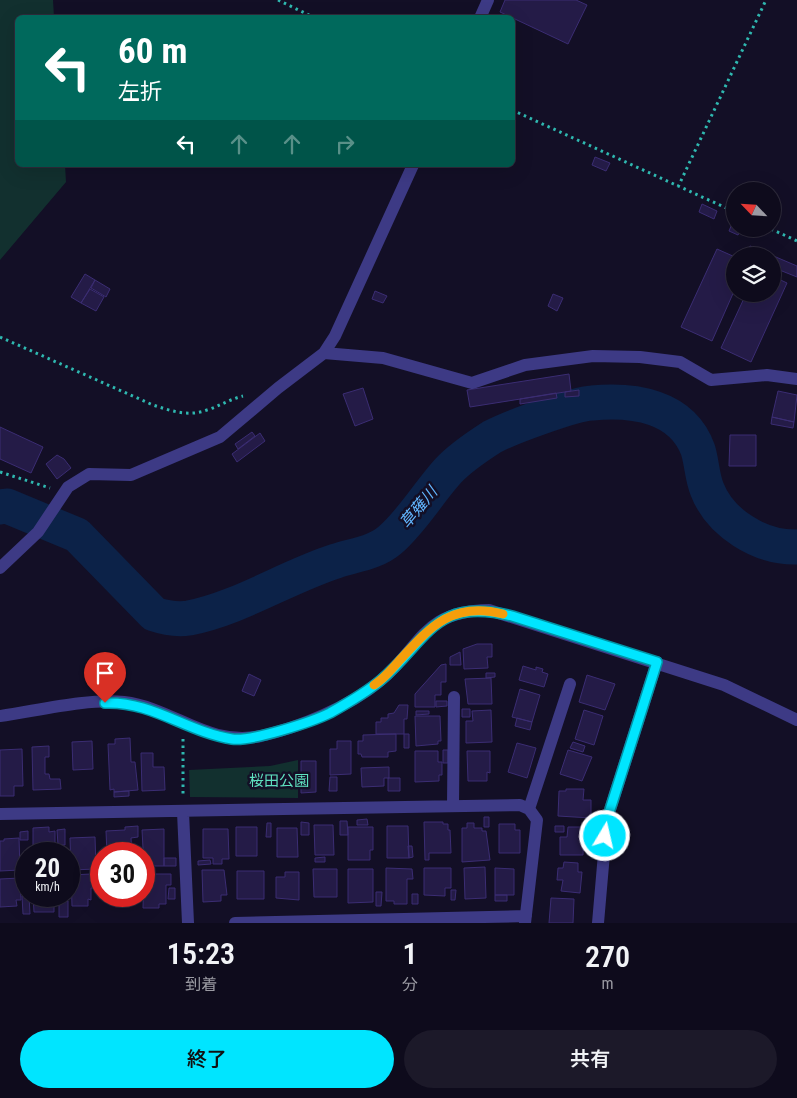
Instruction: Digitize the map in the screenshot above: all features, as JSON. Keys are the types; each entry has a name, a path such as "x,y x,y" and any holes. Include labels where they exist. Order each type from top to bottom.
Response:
{"street":[{"path":"481,15 488,0"},
{"path":"0,568 38,532 68,487 89,474 131,475 220,437 324,353 335,336 412,167"},
{"path":"324,353 384,358 472,383 525,365 593,356 640,357 680,362 712,380 767,375 797,379"},
{"path":"0,716 87,703 124,702 158,712 216,735 234,740 262,736 329,713 380,681 438,621 467,611 489,610 724,684 797,720"},
{"path":"598,923 607,819 657,662"},
{"path":"530,809 570,684"},
{"path":"453,806 454,697"},
{"path":"0,814 520,805 530,809 537,820 526,919 236,923"},
{"path":"184,812 188,923"}],"path":[{"path":"278,0 309,15"},
{"path":"678,187 766,0"},
{"path":"515,111 726,208"},
{"path":"781,234 797,241"},
{"path":"0,336 153,405 170,410 186,413 206,410 228,399 246,395 263,401"},
{"path":"0,472 64,493"},
{"path":"183,736 183,796"}],"green space":[{"path":"0,0 53,0 54,15 15,15 15,167 65,167 66,182 0,260"},
{"name":"桜田公園","path":"298,760 298,798 190,797 189,770 270,766"}],"building":[{"path":"505,0 576,0 587,5 568,44 515,19 515,15 506,15 500,12"},
{"path":"595,157 610,163 606,171 592,165"},
{"path":"702,204 717,211 714,219 699,212"},
{"path":"717,249 726,253 726,302 729,302 712,341 681,327"},
{"path":"781,259 797,266 797,277 781,271"},
{"path":"85,274 95,280 81,303 71,297"},
{"path":"95,280 110,289 106,297 91,288"},
{"path":"781,280 787,283 781,296"},
{"path":"90,289 104,297 96,311 81,303"},
{"path":"375,291 387,296 383,303 372,299"},
{"path":"553,294 563,298 557,311 548,306"},
{"path":"742,302 778,302 751,362 721,348"},
{"path":"569,374 571,391 470,407 467,390"},
{"path":"363,388 373,419 355,426 343,394"},
{"path":"579,390 579,396 565,397 565,392"},
{"path":"778,391 797,395 794,422 772,417"},
{"path":"556,393 557,398 520,404 520,399"},
{"path":"772,417 794,422 793,428 771,424"},
{"path":"0,427 43,447 31,473 0,459"},
{"path":"252,432 255,436 238,449 235,444"},
{"path":"260,433 265,441 237,462 232,454"},
{"path":"730,435 756,435 756,466 729,466"},
{"path":"57,455 64,459 71,468 57,479 46,464"},
{"path":"477,644 492,644 492,657 487,657 488,668 464,669 463,649"},
{"path":"460,652 461,665 450,665 450,657"},
{"path":"446,664 446,682 441,682 441,695 435,695 435,707 415,707 415,694 441,665"},
{"path":"523,666 536,670 536,667 543,669 542,672 548,674 544,687 519,680"},
{"path":"486,673 495,673 495,677 486,678"},
{"path":"249,674 261,680 254,696 242,691"},
{"path":"587,675 615,684 605,710 579,702"},
{"path":"491,678 492,704 468,704 465,679"},
{"path":"520,689 540,695 532,722 512,717"},
{"path":"436,701 447,701 447,706 436,707"},
{"path":"399,705 408,705 407,719 404,719 404,734 376,734 376,722 381,722 381,718 388,718 388,714 394,713"},
{"path":"462,709 470,709 470,717 462,717"},
{"path":"491,710 492,742 466,743 466,721 473,721 472,711"},
{"path":"584,710 603,716 594,745 575,739"},
{"path":"416,711 429,711 429,714 416,715"},
{"path":"415,716 440,716 441,741 438,741 438,744 416,746"},
{"path":"517,718 532,722 530,730 515,726"},
{"path":"396,734 396,751 388,752 388,757 362,757 361,754 358,754 358,741 363,741 363,735"},
{"path":"404,734 409,734 409,748 404,748"},
{"path":"130,738 131,762 135,762 138,790 114,792 114,789 110,790 108,744 115,744 115,739"},
{"path":"92,741 93,769 73,770 72,742"},
{"path":"337,741 351,741 351,774 330,775 330,749 337,749"},
{"path":"573,742 585,746 583,752 570,748"},
{"path":"517,743 536,748 527,778 508,772"},
{"path":"49,746 49,757 45,757 45,774 49,774 50,779 60,779 61,789 33,790 32,747"},
{"path":"22,749 23,786 14,786 14,796 0,796 0,750"},
{"path":"443,750 448,750 448,763 443,763"},
{"path":"568,750 592,757 582,781 560,774"},
{"path":"415,751 438,751 438,762 442,762 442,775 439,775 439,781 415,782"},
{"path":"467,751 490,751 490,773 487,772 487,781 468,781"},
{"path":"141,753 153,753 153,767 164,767 165,790 142,791"},
{"path":"301,761 316,761 316,792 301,793"},
{"path":"389,767 389,778 384,778 384,786 362,787 361,768"},
{"path":"330,777 337,777 337,791 329,791"},
{"path":"388,778 400,778 400,791 388,791"},
{"path":"566,789 584,789 583,800 591,800 591,818 558,816 559,791 566,791"},
{"path":"129,791 129,796 114,797 114,792"},
{"path":"484,817 489,817 489,827 484,827"},
{"path":"367,819 368,825 357,825 357,820"},
{"path":"340,821 347,821 348,835 340,835"},
{"path":"301,822 309,823 309,835 301,835"},
{"path":"424,822 443,822 443,824 448,824 451,853 429,853 429,860 425,860"},
{"path":"267,823 271,823 271,837 266,837"},
{"path":"467,823 474,823 474,828 482,828 482,831 486,831 490,860 462,862 462,828 467,828"},
{"path":"499,824 515,824 515,830 520,830 520,853 499,853"},
{"path":"314,825 333,825 334,855 315,855"},
{"path":"138,826 138,837 131,838 131,842 106,842 106,831 125,830 125,827"},
{"path":"387,826 408,826 409,858 387,858"},
{"path":"555,826 564,826 564,832 555,832"},
{"path":"49,827 49,832 55,831 55,842 33,842 33,828"},
{"path":"236,827 257,827 257,856 236,856"},
{"path":"348,827 373,827 373,850 370,850 370,860 348,860"},
{"path":"568,827 584,827 583,855 560,855 560,837 567,837"},
{"path":"277,828 297,828 298,857 277,857"},
{"path":"65,829 65,842 58,842 57,830"},
{"path":"164,829 164,866 155,866 155,842 143,842 142,830"},
{"path":"203,829 228,829 229,859 222,859 222,864 213,864 213,858 203,858"},
{"path":"28,831 28,840 20,840 20,832"},
{"path":"95,837 95,842 90,842 90,869 80,870 80,842 70,842 70,838"},
{"path":"19,838 19,842 15,842 15,870 0,871 0,841 4,841 4,839"},
{"path":"408,846 412,846 413,857 409,858"},
{"path":"325,857 325,862 315,862 315,858"},
{"path":"164,858 176,858 176,866 164,866"},
{"path":"210,860 211,864 198,865 198,861"},
{"path":"564,862 578,863 578,872 582,872 580,893 561,891 563,880 557,880 558,868 563,868"},
{"path":"485,867 486,898 465,899 464,868"},
{"path":"386,868 412,869 413,879 407,879 407,904 394,904 394,901 386,901"},
{"path":"424,868 451,868 451,888 445,888 445,896 424,895"},
{"path":"495,868 514,869 514,895 495,895"},
{"path":"313,869 337,869 337,897 314,897"},
{"path":"348,869 373,869 373,902 348,903"},
{"path":"202,870 224,870 227,895 221,895 221,901 203,902"},
{"path":"237,871 264,871 264,899 237,899"},
{"path":"285,872 299,872 299,900 276,898 276,877 285,877"},
{"path":"90,874 90,900 88,899 88,906 80,906 80,875"},
{"path":"155,874 171,874 171,885 166,885 166,904 159,904 159,908 143,908 155,907"},
{"path":"15,878 15,906 0,907 0,879"},
{"path":"169,888 175,888 175,899 168,899"},
{"path":"451,890 456,890 455,900 451,900"},
{"path":"376,892 382,892 381,906 376,906"},
{"path":"412,894 418,894 418,904 412,904"},
{"path":"495,895 507,895 507,901 495,901"},
{"path":"551,898 574,899 573,923 549,923"},
{"path":"23,907 30,907 30,914 23,914"},
{"path":"34,907 54,907 54,912 34,912"},
{"path":"59,907 68,907 68,917 59,917"}],"waterway":[{"name":"草薙川","path":"0,507 7,506 77,535 154,614 180,619 189,618 245,600 299,575 378,548 390,540 406,524 452,466 500,433 571,407 592,403 624,402 655,408 669,415 691,435 698,450 707,489 721,513 731,523 756,538 769,543 797,547"}],"slow traffic":[{"path":"374,685 438,621 467,611 489,610 503,614"}],"route":[{"path":"105,703 124,702 158,712 216,735 234,740 262,736 329,713 380,681 424,633 438,621 467,611 489,610 512,616 657,662 607,819 605,836"}]}
